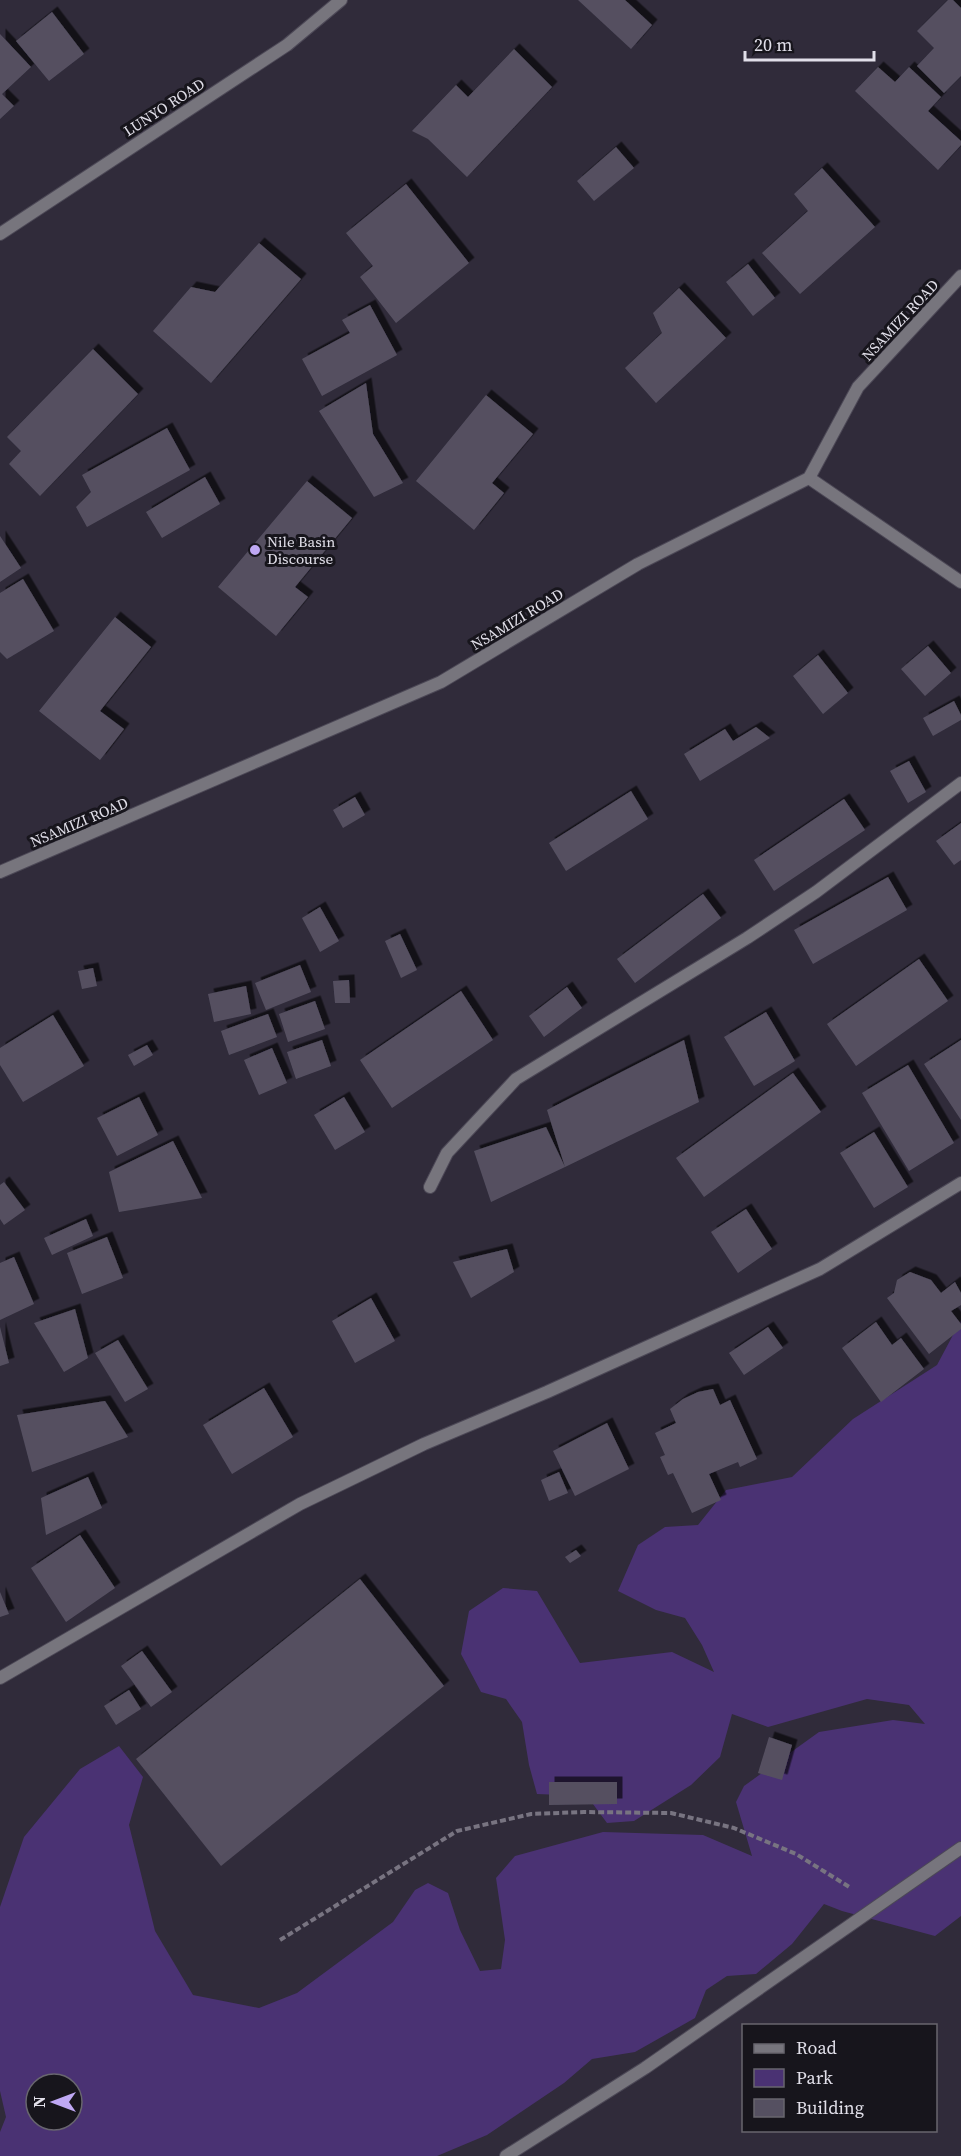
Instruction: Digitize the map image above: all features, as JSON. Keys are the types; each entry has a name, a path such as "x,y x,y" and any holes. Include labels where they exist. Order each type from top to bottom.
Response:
{"street":[{"name":"LUNYO ROAD","path":"0,234 286,45 341,0"},
{"name":"NSAMIZI ROAD","path":"0,872 441,682 638,564 809,478 858,387 961,276"},
{"path":"809,478 961,582"},
{"path":"430,1187 447,1153 516,1079 747,938 816,892 961,783"},
{"path":"0,1678 300,1504 424,1444 547,1392 820,1269 961,1183"},
{"path":"506,2156 645,2068 961,1848"}],"path":[{"path":"280,1940 457,1831 531,1814 584,1812 671,1814 734,1828 796,1854 878,1906"}],"green space":[{"path":"961,1320 961,1916 935,1936 824,1904 792,1944 756,1974 727,1976 706,1990 695,2018 635,2052 592,2059 564,2083 487,2135 437,2156 0,2156 0,2132 6,2117 0,2091 0,1907 24,1837 80,1769 119,1746 143,1777 129,1825 155,1931 193,1995 259,2008 297,1993 393,1922 415,1890 428,1883 448,1893 460,1930 480,1971 501,1969 505,1940 496,1878 515,1856 603,1832 703,1835 752,1856 736,1802 744,1786 819,1732 893,1720 925,1724 909,1705 867,1699 768,1727 732,1714 720,1757 691,1785 634,1821 607,1823 587,1796 537,1794 529,1765 522,1722 506,1699 481,1692 461,1654 469,1611 503,1588 537,1591 580,1663 672,1652 714,1672 702,1645 685,1618 656,1610 618,1591 638,1545 665,1527 698,1525 726,1490 792,1477 853,1419 937,1365"}],"building":[{"path":"578,0 625,0 652,25 631,49"},
{"path":"948,0 953,0 961,8 961,76 944,93 917,66 934,48 917,31"},
{"path":"52,12 84,54 49,81 16,41"},
{"path":"0,34 31,67 2,94 14,106 0,119"},
{"path":"514,49 552,87 467,177 428,139 412,131 456,85 468,97"},
{"path":"878,67 895,82 909,67 941,97 928,111 961,141 961,145 938,170 855,91"},
{"path":"616,147 634,168 594,201 577,181"},
{"path":"822,168 875,227 800,294 762,253 808,211 794,194"},
{"path":"406,184 469,263 396,323 360,277 373,266 346,233"},
{"path":"259,243 301,279 211,383 153,331 191,287 215,292"},
{"path":"748,264 775,298 753,316 726,282"},
{"path":"679,288 726,338 656,403 625,368 662,333 653,313"},
{"path":"370,305 397,355 322,396 302,359 350,333 342,320"},
{"path":"93,349 138,394 40,496 9,464 21,451 7,437"},
{"path":"366,383 373,434 403,483 374,497 319,411"},
{"path":"486,395 533,434 492,483 504,493 474,530 416,481"},
{"path":"167,428 190,470 87,527 76,507 91,492 82,475"},
{"path":"205,477 220,504 162,538 146,512"},
{"path":"307,481 352,518 295,587 308,597 276,636 218,587"},
{"path":"0,536 21,568 0,582"},
{"path":"23,579 54,631 7,659 0,652 0,593"},
{"path":"115,617 151,647 100,711 124,729 100,760 39,711"},
{"path":"928,646 951,673 925,696 901,669"},
{"path":"818,655 848,693 823,714 793,676"},
{"path":"954,701 961,720 933,736 923,718"},
{"path":"756,727 770,738 700,781 684,754 725,729 733,741"},
{"path":"909,761 926,792 908,803 890,771"},
{"path":"631,791 648,819 566,871 549,843"},
{"path":"355,797 365,815 343,828 333,810"},
{"path":"844,799 865,830 774,891 754,860"},
{"path":"961,823 961,860 954,865 936,841"},
{"path":"888,877 907,910 813,964 794,930"},
{"path":"703,894 721,918 635,983 617,959"},
{"path":"320,907 339,941 320,952 302,918"},
{"path":"400,934 417,970 401,978 385,941"},
{"path":"919,959 948,1001 856,1066 827,1024"},
{"path":"300,965 311,992 266,1010 255,983"},
{"path":"93,968 97,986 82,989 78,971"},
{"path":"349,980 350,1003 335,1003 333,981"},
{"path":"246,986 251,1014 214,1022 208,994"},
{"path":"567,987 582,1008 544,1037 529,1016"},
{"path":"461,991 493,1040 392,1108 360,1060"},
{"path":"315,1001 325,1029 288,1042 279,1014"},
{"path":"766,1012 795,1061 754,1086 724,1037"},
{"path":"268,1014 277,1037 229,1055 221,1031"},
{"path":"53,1015 84,1066 23,1102 0,1065 0,1048"},
{"path":"322,1040 331,1066 296,1079 287,1052"},
{"path":"684,1040 699,1102 565,1167 547,1110"},
{"path":"961,1040 961,1120 924,1064"},
{"path":"147,1045 153,1055 134,1066 128,1055"},
{"path":"272,1048 287,1083 259,1095 244,1060"},
{"path":"908,1065 954,1143 909,1171 862,1093"},
{"path":"793,1073 821,1112 704,1197 676,1158"},
{"path":"139,1097 158,1135 117,1156 97,1118"},
{"path":"344,1097 365,1132 335,1150 314,1115"},
{"path":"546,1127 565,1167 491,1202 474,1151"},
{"path":"874,1132 908,1187 874,1208 840,1153"},
{"path":"173,1141 202,1198 119,1212 109,1172"},
{"path":"4,1182 25,1210 4,1225 0,1219 0,1185"},
{"path":"746,1209 772,1249 738,1273 711,1232"},
{"path":"86,1219 93,1236 52,1255 44,1238"},
{"path":"107,1237 123,1278 82,1294 67,1253"},
{"path":"507,1249 514,1272 471,1298 453,1262"},
{"path":"14,1257 34,1304 0,1320 0,1263"},
{"path":"910,1272 931,1280 941,1293 955,1282 961,1293 961,1305 951,1311 961,1324 961,1329 929,1354 887,1298 894,1293 897,1280"},
{"path":"371,1298 395,1341 355,1363 332,1321"},
{"path":"75,1309 88,1358 64,1372 34,1323"},
{"path":"876,1322 892,1345 901,1338 924,1369 881,1402 842,1348"},
{"path":"0,1327 9,1363 0,1366"},
{"path":"768,1327 783,1348 744,1375 729,1353"},
{"path":"118,1340 148,1389 125,1402 95,1353"},
{"path":"264,1388 293,1437 232,1474 203,1425"},
{"path":"713,1389 720,1405 730,1400 757,1459 740,1467 738,1462 709,1474 721,1500 692,1513 673,1473 668,1475 660,1457 665,1455 655,1433 676,1423 670,1409 683,1399 698,1392"},
{"path":"105,1401 128,1437 32,1472 17,1415"},
{"path":"607,1423 629,1469 575,1496 553,1451"},
{"path":"559,1472 568,1493 549,1501 541,1480"},
{"path":"88,1477 102,1508 46,1535 41,1498"},
{"path":"80,1535 115,1588 66,1622 31,1568"},
{"path":"576,1550 581,1556 570,1563 565,1557"},
{"path":"360,1579 444,1686 221,1866 136,1759"},
{"path":"0,1592 9,1614 0,1617"},
{"path":"142,1651 172,1692 151,1707 121,1666"},
{"path":"129,1690 141,1709 116,1725 104,1706"},
{"path":"769,1737 792,1745 782,1780 758,1773"},
{"path":"549,1782 617,1782 617,1804 549,1805"}],"place":[{"name":"Nile Basin Discourse","path":"255,550"}]}
